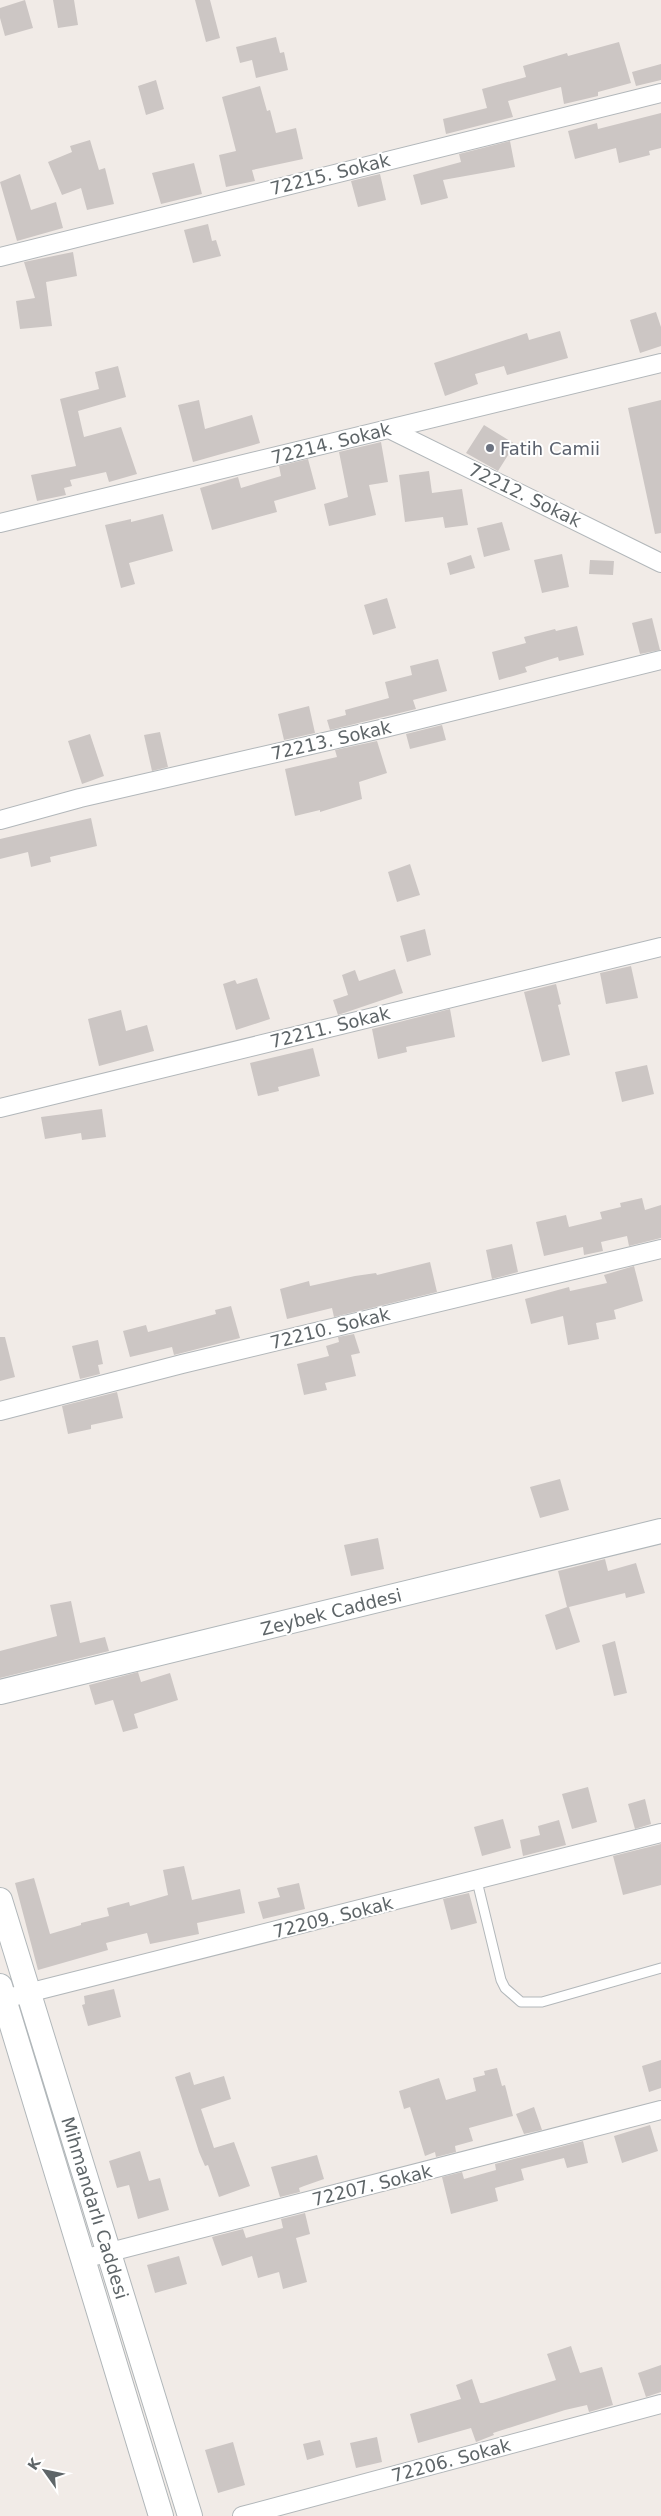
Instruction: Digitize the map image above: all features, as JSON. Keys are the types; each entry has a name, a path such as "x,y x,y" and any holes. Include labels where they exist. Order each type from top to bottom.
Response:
{"street":[{"name":"72215. Sokak","path":"0,257 661,93"},
{"name":"72214. Sokak","path":"0,522 661,362"},
{"name":"72212. Sokak","path":"389,428 661,563"},
{"name":"72213. Sokak","path":"0,820 80,798 385,728 661,660"},
{"name":"72211. Sokak","path":"0,1108 661,947"},
{"name":"72210. Sokak","path":"0,1411 182,1364 661,1249"},
{"name":"Zeybek Caddesi","path":"0,1692 661,1531"},
{"name":"72209. Sokak","path":"2,1993 28,1994 661,1833"},
{"name":"Mihmandarlı Caddesi","path":"0,1900 190,2516"},
{"name":"Mihmandarlı Caddesi","path":"2,1993 161,2516"},
{"name":"72207. Sokak","path":"83,2259 661,2110"},
{"name":"72206. Sokak","path":"242,2516 661,2404"}],"lane":[{"path":"477,1881 500,1980 505,1988 521,2002 542,2002 661,1968"}],"building":[{"path":"25,0 33,28 5,36 0,18 0,8"},
{"path":"53,0 74,0 78,25 58,28"},
{"path":"195,0 210,0 220,38 206,42"},
{"path":"276,37 280,53 284,52 288,70 256,78 252,60 240,63 236,47"},
{"path":"619,42 631,83 598,92 598,96 564,104 561,87 508,101 513,117 446,134 443,119 487,108 482,89 526,77 523,66 567,53 568,56"},
{"path":"661,64 661,80 636,86 632,72"},
{"path":"156,80 164,109 146,115 138,86"},
{"path":"260,86 267,111 270,110 276,133 296,128 303,159 252,170 255,181 226,187 219,155 236,151 222,97"},
{"path":"661,113 661,148 649,151 650,155 619,163 616,148 575,159 568,131 597,123 598,129"},
{"path":"90,140 99,170 105,168 114,204 87,210 81,188 62,195 48,162 72,152 70,146"},
{"path":"510,141 515,167 443,180 448,198 421,205 413,175 461,162 459,154"},
{"path":"194,163 202,194 161,204 152,173"},
{"path":"20,174 31,210 56,202 63,228 17,241 0,182"},
{"path":"380,174 386,200 358,207 351,181"},
{"path":"208,224 212,241 216,240 221,256 193,263 184,230"},
{"path":"73,252 77,276 46,282 52,326 20,329 16,301 35,298 24,262"},
{"path":"656,312 661,327 661,346 640,353 630,320"},
{"path":"560,331 568,358 507,375 504,366 475,374 478,384 445,396 434,363 527,333 529,340"},
{"path":"118,366 126,397 78,411 84,437 121,427 137,474 109,482 106,472 70,480 72,486 64,488 66,495 37,501 31,475 76,466 60,399 99,389 95,372"},
{"path":"199,400 205,429 252,415 260,443 193,462 178,405"},
{"path":"661,400 661,533 655,534 628,408"},
{"name":"Fatih Camii","path":"484,425 515,444 498,471 466,453"},
{"path":"381,442 388,482 369,485 376,515 329,526 324,504 348,497 339,452"},
{"path":"308,459 316,489 274,501 277,512 212,530 200,488 238,477 241,488 281,476 279,466"},
{"path":"429,471 432,493 462,489 468,525 445,528 443,517 405,522 399,475"},
{"path":"163,514 173,551 129,563 135,584 121,588 105,525 131,519 131,522"},
{"path":"502,522 510,550 484,557 477,528"},
{"path":"562,554 569,587 542,593 534,560"},
{"path":"471,555 475,568 450,575 447,563"},
{"path":"590,560 614,561 613,575 589,574"},
{"path":"387,598 396,628 373,635 364,605"},
{"path":"652,618 660,650 640,654 632,623"},
{"path":"577,626 584,655 559,661 558,657 525,667 527,672 499,680 492,652 526,643 524,637 555,629 556,631"},
{"path":"438,659 447,691 413,700 416,709 330,730 327,720 346,715 345,710 389,698 385,682 412,675 410,666"},
{"path":"309,706 315,733 284,740 278,714"},
{"path":"442,725 446,740 410,749 406,734"},
{"path":"160,732 168,767 152,771 144,735"},
{"path":"90,734 104,776 82,784 68,741"},
{"path":"377,741 387,773 359,782 362,799 320,812 320,810 295,816 285,769 337,757 335,750"},
{"path":"91,818 97,846 50,857 51,862 31,867 28,852 0,859 0,839"},
{"path":"410,864 420,895 397,902 388,872"},
{"path":"425,929 431,955 407,962 400,936"},
{"path":"631,966 638,998 606,1004 600,973"},
{"path":"395,969 403,993 338,1015 333,1000 348,995 342,975 355,970 359,981"},
{"path":"257,978 270,1019 236,1030 223,984 235,980 237,984"},
{"path":"556,984 561,1004 558,1005 570,1055 542,1062 524,992"},
{"path":"450,1009 455,1037 406,1047 407,1052 378,1059 372,1029"},
{"path":"121,1010 126,1031 147,1025 154,1051 99,1066 88,1019"},
{"path":"313,1048 320,1076 278,1087 279,1091 258,1096 250,1063"},
{"path":"647,1065 654,1094 622,1102 615,1072"},
{"path":"102,1109 106,1137 82,1140 81,1133 45,1139 41,1117"},
{"path":"642,1198 645,1210 661,1205 661,1238 629,1246 627,1236 601,1242 603,1251 584,1255 583,1247 544,1256 536,1222 566,1215 569,1227 602,1219 600,1212 621,1207 620,1203"},
{"path":"512,1244 518,1272 492,1279 486,1250"},
{"path":"430,1262 437,1292 334,1317 332,1308 287,1319 280,1289 309,1281 310,1286 355,1276 376,1273 377,1275"},
{"path":"634,1266 643,1301 614,1310 616,1319 596,1323 599,1339 568,1345 563,1316 531,1324 525,1299 569,1287 570,1291 607,1283 604,1275"},
{"path":"231,1306 240,1338 174,1355 172,1347 130,1357 123,1331 146,1325 148,1332 216,1314 215,1310"},
{"path":"354,1334 360,1353 351,1355 356,1376 325,1383 327,1390 304,1395 297,1364 329,1356 326,1346 339,1342 338,1337"},
{"path":"0,1337 5,1337 15,1377 0,1381"},
{"path":"98,1340 103,1364 98,1365 100,1374 80,1379 72,1346"},
{"path":"117,1392 123,1418 91,1425 91,1429 68,1434 62,1406"},
{"path":"560,1479 569,1510 540,1518 530,1487"},
{"path":"378,1538 384,1569 351,1576 344,1545"},
{"path":"605,1559 608,1571 636,1563 645,1593 626,1598 625,1593 569,1607 580,1642 556,1650 545,1615 567,1607 558,1571"},
{"path":"71,1601 80,1643 105,1637 109,1651 0,1678 0,1651 57,1636 50,1605"},
{"path":"615,1641 627,1693 614,1696 602,1645"},
{"path":"138,1672 141,1682 170,1673 178,1700 134,1714 138,1728 123,1732 113,1700 95,1705 89,1685"},
{"path":"588,1787 597,1822 572,1829 562,1794"},
{"path":"645,1799 651,1824 635,1829 628,1804"},
{"path":"503,1819 511,1848 482,1856 474,1827"},
{"path":"559,1820 566,1845 523,1856 520,1840 540,1835 538,1826"},
{"path":"661,1844 661,1885 623,1895 613,1856"},
{"path":"184,1866 192,1900 240,1889 245,1913 197,1923 199,1934 150,1944 147,1933 106,1943 108,1950 38,1970 15,1883 34,1878 50,1934 109,1916 107,1908 129,1902 130,1906 168,1895 163,1870"},
{"path":"299,1883 305,1909 263,1919 258,1902 280,1897 277,1888"},
{"path":"469,1893 477,1923 451,1930 443,1899"},
{"path":"114,1989 121,2017 88,2026 82,2005 85,2004 84,1996"},
{"path":"661,2060 661,2088 649,2092 642,2066"},
{"path":"497,2068 502,2086 505,2085 513,2116 469,2128 473,2141 455,2146 456,2152 436,2157 435,2152 425,2156 410,2107 404,2109 399,2091 439,2078 446,2100 476,2091 473,2078 485,2075 484,2071"},
{"path":"190,2072 194,2085 224,2076 231,2099 201,2109 214,2148 234,2142 250,2186 219,2197 208,2165 205,2166 199,2152 175,2077"},
{"path":"534,2107 542,2130 524,2134 516,2114"},
{"path":"650,2125 658,2151 622,2163 614,2136"},
{"path":"583,2141 588,2163 567,2168 564,2158 521,2169 524,2180 495,2188 498,2201 451,2214 442,2177 462,2172 464,2179 496,2170 495,2164"},
{"path":"140,2151 149,2181 160,2178 169,2210 138,2219 129,2185 117,2188 109,2161"},
{"path":"317,2155 324,2179 299,2188 300,2192 280,2197 271,2167"},
{"path":"305,2213 310,2234 296,2238 307,2282 283,2289 279,2272 258,2278 252,2256 222,2266 212,2237 243,2229 246,2238 283,2228 281,2219"},
{"path":"179,2256 187,2284 155,2293 147,2265"},
{"path":"571,2346 580,2373 602,2367 613,2405 589,2412 587,2405 565,2410 493,2433 494,2435 476,2442 471,2428 418,2443 410,2414 461,2399 456,2385 472,2379 480,2403 556,2380 547,2354"},
{"path":"661,2365 661,2392 646,2397 638,2373"},
{"path":"377,2437 382,2462 356,2468 350,2443"},
{"path":"320,2440 324,2455 307,2460 303,2444"},
{"path":"233,2442 245,2485 218,2493 205,2450"}],"place":[{"name":"Fatih Camii","path":"490,448"}]}
